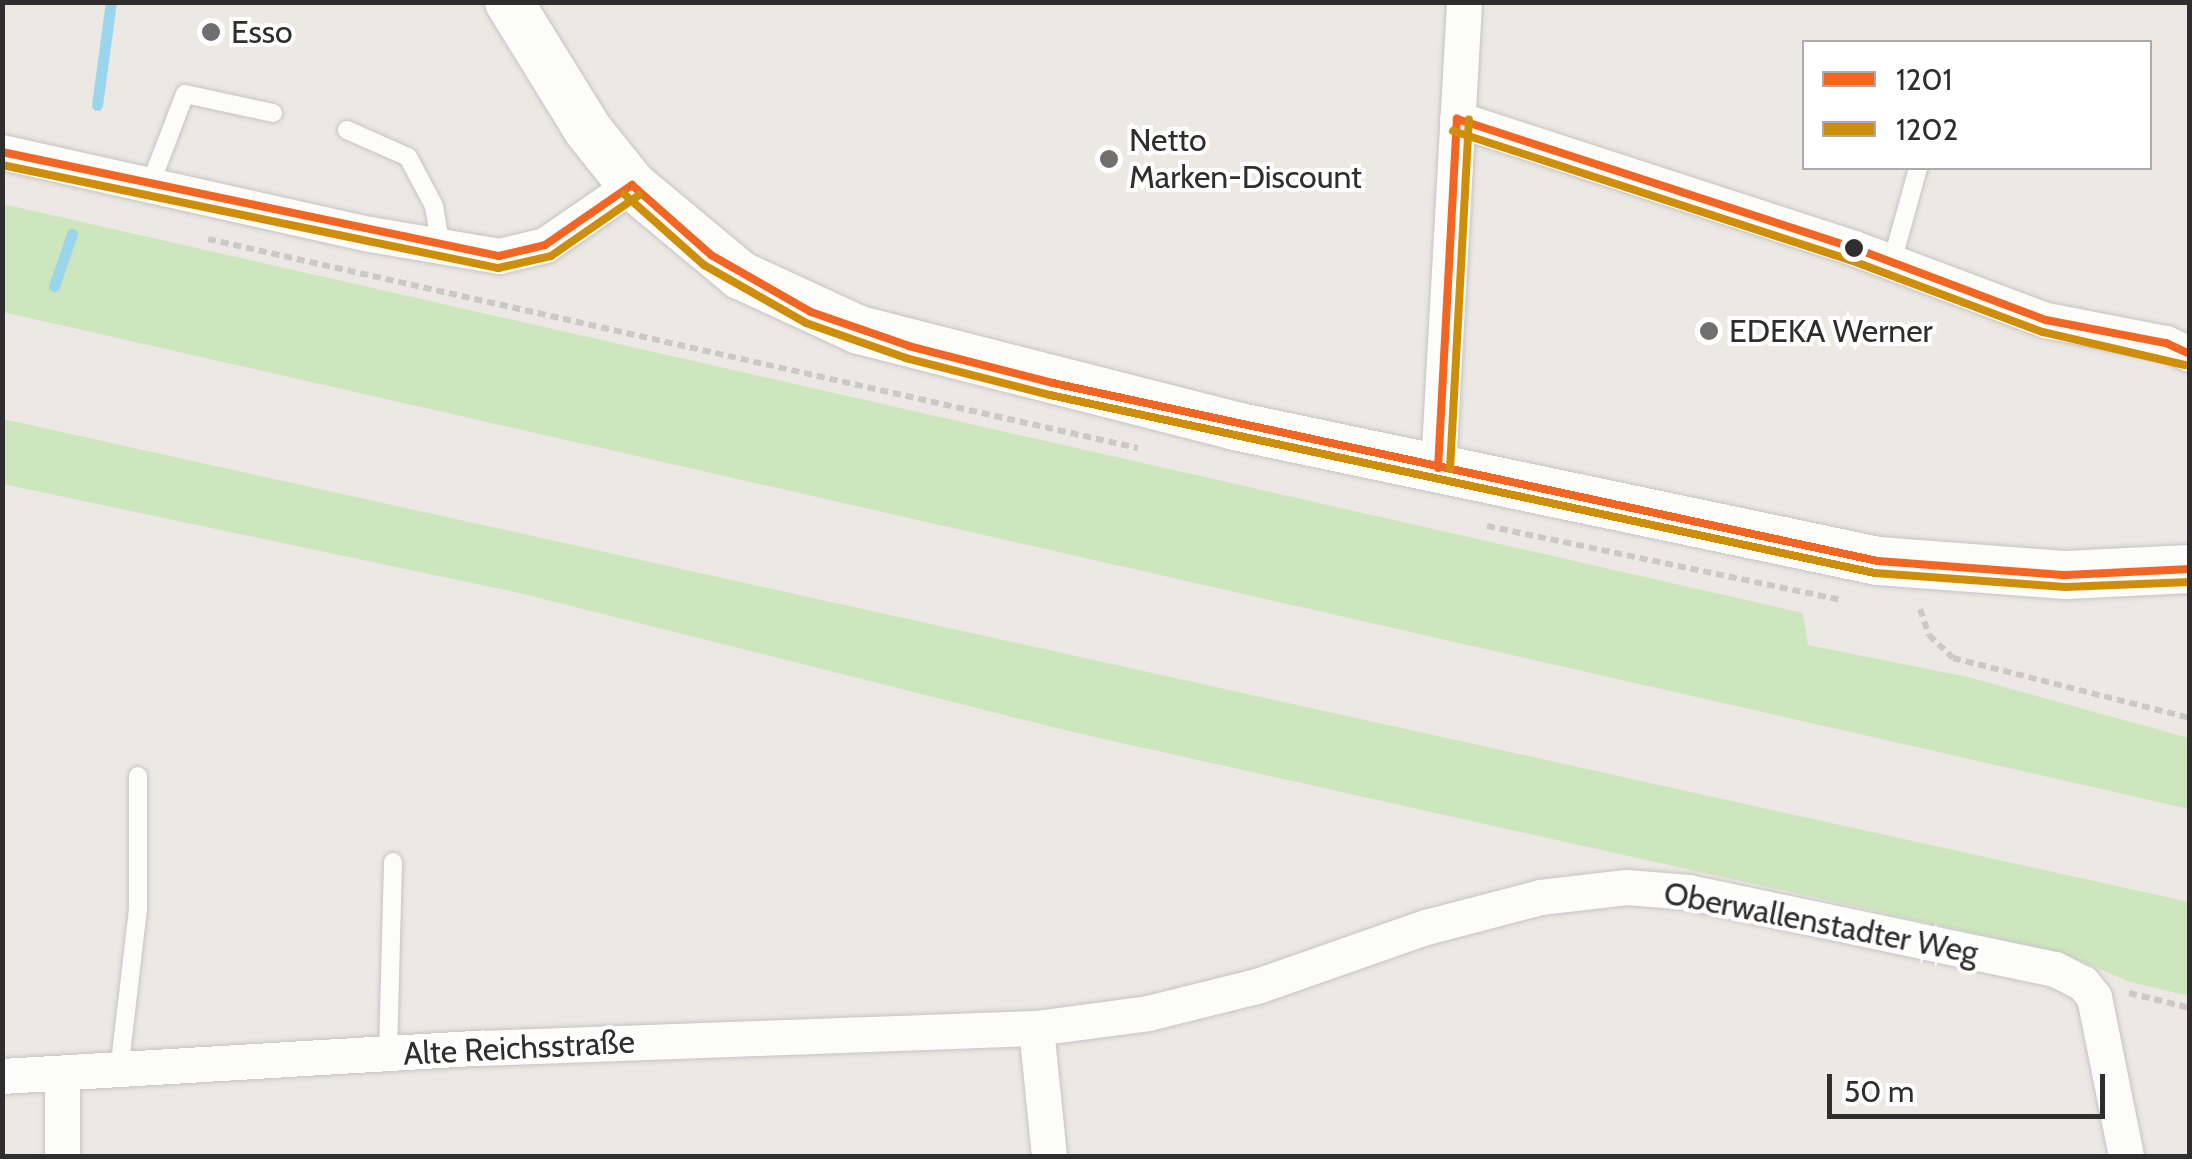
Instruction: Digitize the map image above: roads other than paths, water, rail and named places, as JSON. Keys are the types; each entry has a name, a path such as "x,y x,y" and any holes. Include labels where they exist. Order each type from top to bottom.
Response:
{"street":[{"path":"509,2 588,130 632,185 710,255 812,312 927,351 1235,426 1878,561 2066,575 2190,570"},
{"path":"1438,468 1464,2"},
{"path":"1457,119 1499,127 1892,262 2046,320 2166,342 2190,354"},
{"path":"2,152 441,246 521,254 564,234 632,185"},
{"name":"Oberwallenstadter Weg","path":"1036,1028 1148,1014 1260,985 1464,916 1540,897 1626,887 1689,892 2056,970 2083,983 2094,998 2126,1156"},
{"path":"1036,1028 1049,1156"},
{"name":"Alte Reichsstraße","path":"2,1076 388,1054 1036,1028"},
{"path":"62,1075 62,1156"}],"lane":[{"path":"150,185 185,94 273,113"},
{"path":"347,130 408,157 434,206 441,246"},
{"path":"1892,262 1917,170"},
{"path":"120,1072 138,910 138,776"},
{"path":"388,1054 393,862"}],"waterway":[{"path":"97,105 111,2"},
{"path":"54,286 72,234"}],"place":[{"name":"Esso","path":"211,32"},
{"name":"Netto Marken-Discount","path":"1109,159"},
{"name":"EDEKA Werner","path":"1709,331"}]}
